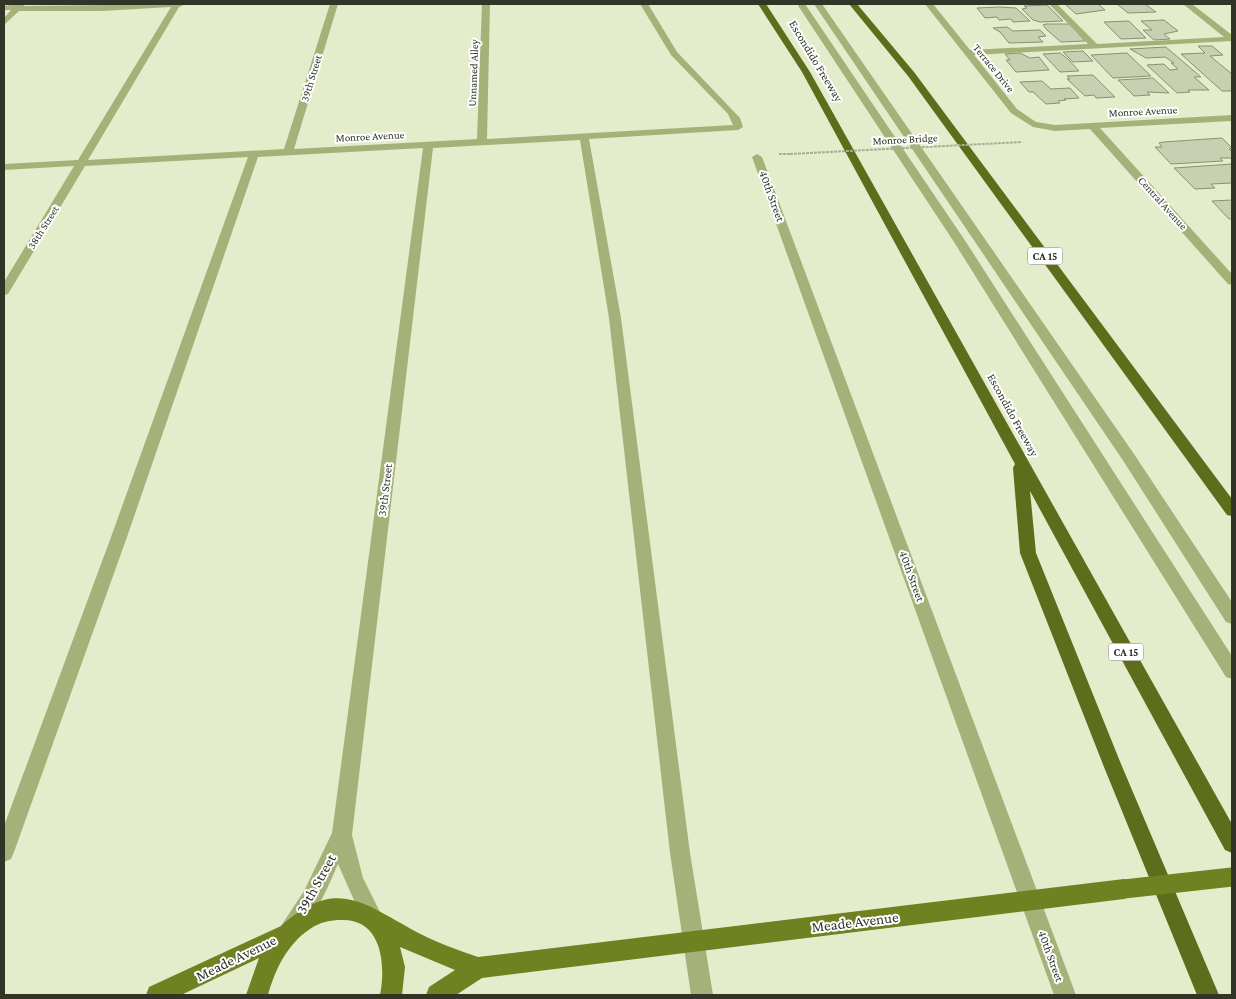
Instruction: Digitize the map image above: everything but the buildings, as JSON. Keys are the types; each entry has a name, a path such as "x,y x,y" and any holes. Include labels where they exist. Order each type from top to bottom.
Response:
{"highway":[{"name":"Escondido Freeway","path":"762,4 806,72 1019,461 1232,843"},
{"name":"CA 15","path":"853,4 910,74 1232,510"},
{"path":"1019,461 1028,552 1113,767 1208,995"}],"main road":[{"name":"Meade Avenue","path":"157,995 251,952 288,932 308,917 330,909 352,909 439,955 478,968 1232,877"},
{"path":"372,918 386,936 394,960 391,995"},
{"name":"Meade Avenue","path":"257,995 261,976 272,952 288,932"},
{"name":"Meade Avenue","path":"437,995 478,968"}],"street":[{"path":"4,8 19,6 102,9 179,4"},
{"name":"38th Street","path":"4,290 179,4"},
{"name":"39th Street","path":"288,152 334,4"},
{"name":"Unnamed Alley","path":"482,142 486,4"},
{"name":"Monroe Avenue","path":"4,167 584,137 738,127 737,120 731,112 674,53 644,4"},
{"path":"801,4 960,242 1232,671"},
{"path":"818,4 1124,450 1232,616"},
{"name":"Terrace Drive","path":"929,4 1022,118 1054,128"},
{"path":"1053,4 1096,47"},
{"path":"1187,4 1232,39"},
{"path":"4,23 19,6"},
{"path":"968,54 1232,39"},
{"name":"Monroe Avenue","path":"1054,128 1232,118"},
{"name":"Central Avenue","path":"1093,126 1232,281"},
{"path":"584,137 615,318 680,853 702,995"},
{"name":"39th Street","path":"372,918 356,890 345,859 342,835 428,145"},
{"path":"4,852 119,537 254,154"},
{"name":"40th Street","path":"758,157 1065,995"},
{"name":"39th Street","path":"288,932 311,898 342,835"}],"path":[{"name":"Monroe Bridge","path":"790,154 1022,142"}]}
